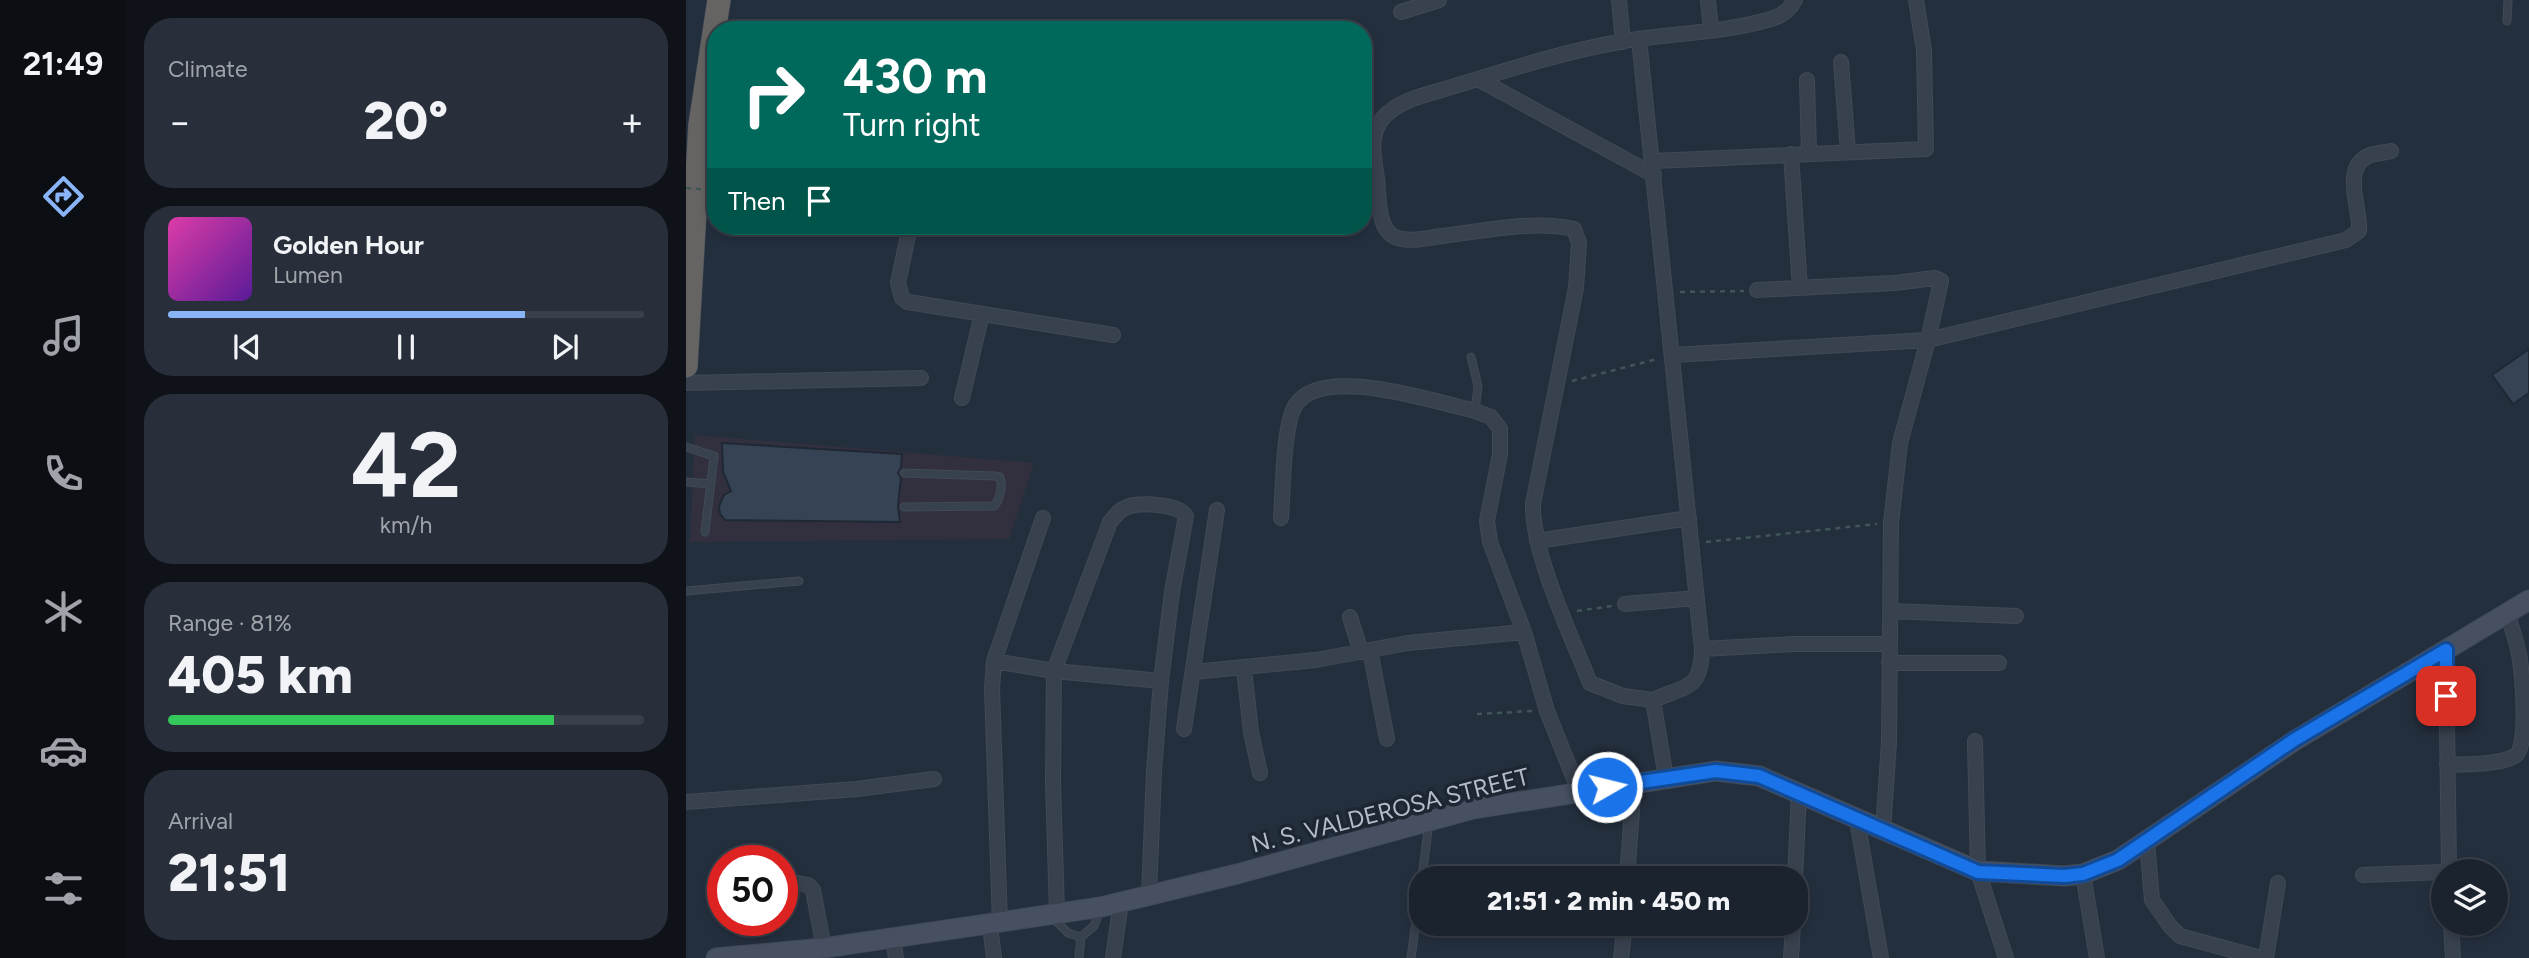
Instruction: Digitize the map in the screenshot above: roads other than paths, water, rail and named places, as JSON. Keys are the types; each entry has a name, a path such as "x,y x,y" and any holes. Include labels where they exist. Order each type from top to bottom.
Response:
{"highway":[{"path":"717,21 719,0"},
{"path":"686,366 692,145 707,119"}],"main road":[{"name":"N. S. VALDEROSA STREET","path":"716,958 824,947 895,948 995,924 1101,907 1473,810 1716,771 1759,776 1978,872 2064,876 2083,874 2118,860 2294,740 2529,600"}],"street":[{"path":"1401,12 1438,0"},
{"path":"1619,0 1623,42"},
{"path":"1708,0 1711,30"},
{"path":"1639,40 1702,649 1702,670 1695,681 1653,700 1623,696 1592,686 1562,613 1533,522 1533,504 1576,288 1578,243 1574,229 1558,225 1525,227 1416,240 1392,236 1386,230 1382,219 1373,151 1374,134 1383,118 1408,102 1478,79 1623,42 1774,19 1790,10 1795,0"},
{"path":"1478,79 1653,168 1791,154 1926,149 1924,50 1916,0"},
{"path":"1841,62 1848,151"},
{"path":"1807,80 1810,153"},
{"path":"1673,355 1928,340 2346,240 2358,231 2353,180 2356,168 2368,156 2391,151"},
{"path":"1791,154 1800,288"},
{"path":"908,235 898,283 902,299 908,302 1113,335"},
{"path":"1757,290 1938,278 1941,281 1939,299 1900,443 1891,523 1889,742 1883,831"},
{"path":"962,398 982,314"},
{"path":"686,383 920,379"},
{"path":"1281,518 1294,407 1305,393 1324,387 1354,385 1475,411 1491,417 1500,429 1500,454 1488,507 1488,530 1524,632 1547,711 1579,791"},
{"path":"1053,913 1054,671 1110,522 1118,512 1131,505 1173,506 1184,512 1185,522 1172,592 1161,681 1149,895"},
{"path":"1184,729 1217,510"},
{"path":"1537,541 1689,517"},
{"path":"994,958 994,661 1043,518"},
{"path":"1626,604 1697,598"},
{"path":"1889,611 2016,616"},
{"path":"2447,765 2501,761 2517,755 2522,746 2523,698 2519,654 2507,612"},
{"path":"1350,617 1366,651 1387,739"},
{"path":"1193,672 1366,651 1408,643 1524,632"},
{"path":"1702,649 1795,644 1889,644"},
{"path":"2446,650 2449,859"},
{"path":"994,661 1054,671 1161,681"},
{"path":"1889,663 1999,663"},
{"path":"1244,667 1251,732 1260,773"},
{"path":"1653,700 1666,778"},
{"path":"1975,741 1978,872 2006,958"},
{"path":"686,802 857,789 934,779"},
{"path":"1628,866 1634,783"},
{"path":"1796,866 1799,793"},
{"path":"1857,820 1881,958"},
{"path":"2147,842 2152,900 2180,936 2263,958 2278,883"},
{"path":"2363,875 2431,872"},
{"path":"2083,874 2097,958"},
{"path":"798,883 808,885 813,890 824,947"},
{"path":"1113,958 1121,902"},
{"path":"1621,958 1624,936"},
{"path":"1791,958 1792,936"},
{"path":"2452,936 2453,958"}],"lane":[{"path":"2507,21 2508,0"},
{"path":"1471,357 1478,386 1475,411"},
{"path":"686,447 714,456 705,532"},
{"path":"904,473 995,476 1002,481 998,502 994,506 904,507"},
{"path":"686,482 711,484"},
{"path":"686,591 799,581"},
{"path":"1423,866 1429,821"},
{"path":"1079,958 1081,937 1094,926 1101,907"},
{"path":"1053,913 1068,933 1081,937"},
{"path":"1411,958 1414,936"}]}
